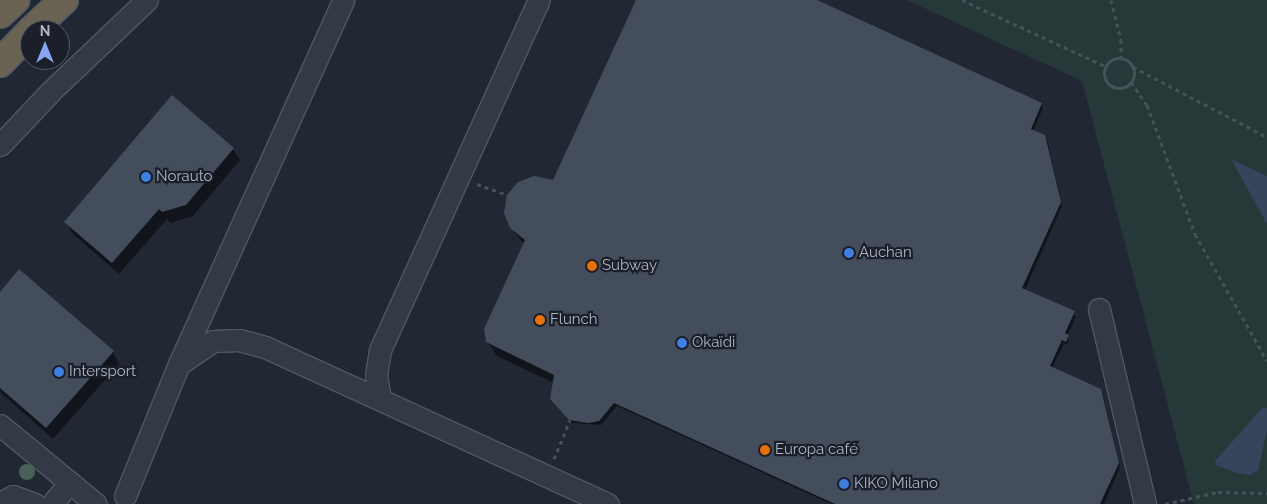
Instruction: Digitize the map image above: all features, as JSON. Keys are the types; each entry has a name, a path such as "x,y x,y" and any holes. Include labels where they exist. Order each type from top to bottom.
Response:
{"highway":[{"path":"0,14 15,0"},
{"path":"43,20 64,0"},
{"path":"0,63 20,42"}],"lane":[{"path":"0,145 51,91 146,0"},
{"path":"125,496 179,364 343,0"},
{"path":"380,398 376,375 380,350 538,0"},
{"path":"1099,309 1145,504"},
{"path":"179,364 213,341 239,340 265,347 608,504"},
{"path":"0,425 96,504"},
{"path":"52,504 70,482"},
{"path":"0,503 13,496 35,504"}],"path":[{"path":"962,0 1105,66"},
{"path":"1111,0 1121,40 1121,57"},
{"path":"1131,82 1125,87 1109,85 1105,80 1105,66 1113,58 1121,57 1133,67 1267,137"},
{"path":"1133,67 1131,82 1146,105 1195,234 1267,361"},
{"path":"458,177 507,196"},
{"path":"546,475 570,420"},
{"path":"1164,504 1218,492 1267,493"}],"shaded area":[{"path":"907,0 1267,0 1267,504 1194,504 1082,81"}],"water":[{"path":"1231,159 1267,176 1267,224"},
{"path":"1263,407 1267,408 1267,431 1258,470 1250,475 1237,473 1216,465 1215,461"}],"building":[{"path":"636,0 817,0 1042,103 1031,129 1045,135 1061,202 1022,288 1075,311 1065,333 1069,335 1066,342 1062,340 1050,366 1101,389 1119,463 1100,504 835,504 614,403 599,421 588,423 569,420 550,399 554,375 486,342 484,329 525,240 510,228 504,213 507,195 518,182 534,176 553,180"},
{"path":"172,95 234,148 186,205 162,212 159,209 112,263 64,222"},
{"path":"19,269 114,351 46,428 0,388 0,292"}],"place":[{"name":"Norauto","path":"146,177"},
{"name":"Auchan","path":"849,253"},
{"name":"Subway","path":"592,266"},
{"name":"Flunch","path":"540,320"},
{"name":"Okaïdi","path":"682,343"},
{"name":"Intersport","path":"59,372"},
{"name":"Europa café","path":"765,450"},
{"name":"KIKO Milano","path":"844,484"}]}
